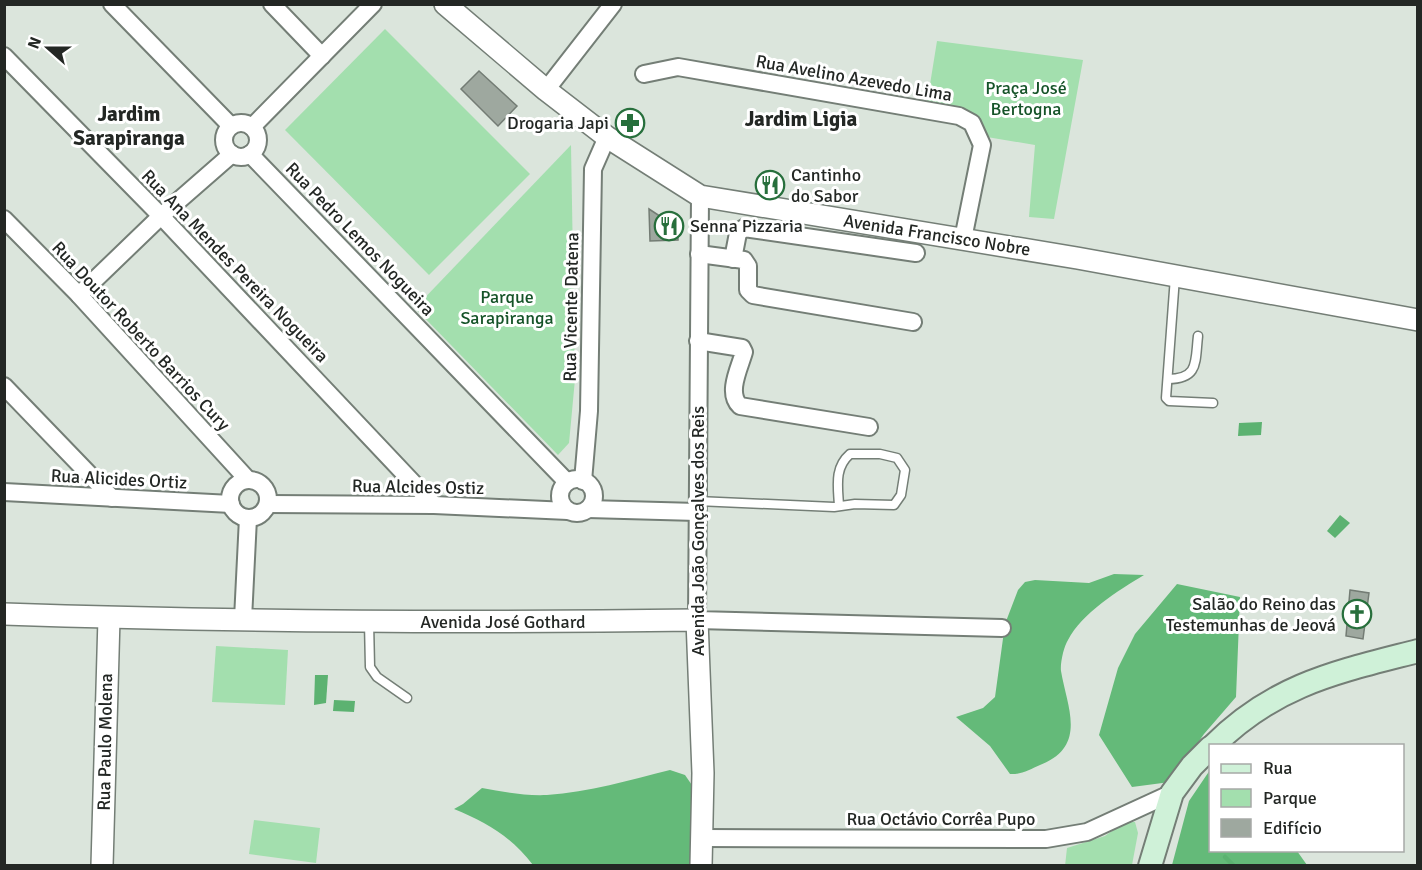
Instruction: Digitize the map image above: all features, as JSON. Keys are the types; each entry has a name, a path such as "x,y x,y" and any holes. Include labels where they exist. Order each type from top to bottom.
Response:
{"main road":[{"path":"1215,744 1251,713 1289,690 1326,675 1418,651"},
{"path":"1150,866 1172,793 1192,766 1209,750"}],"street":[{"path":"112,4 231,126"},
{"path":"272,4 321,56"},
{"path":"252,127 373,4"},
{"name":"Avenida Francisco Nobre","path":"445,4 546,90 607,137 700,196 963,239 1418,320"},
{"path":"546,90 613,4"},
{"name":"Rua Ana Mendes Pereira Nogueira","path":"4,56 161,216 434,505"},
{"name":"Rua Avelino Azevedo Lima","path":"644,74 678,67 959,116 972,123 982,145 963,239"},
{"path":"242,123 252,127 258,142 256,147 250,154 243,157 232,154 225,146 224,140 231,126 242,123"},
{"name":"Rua Vicente Datena","path":"575,481 589,411 593,169 607,137"},
{"path":"79,295 161,216 232,154"},
{"name":"Rua Pedro Lemos Nogueira","path":"250,154 575,481"},
{"name":"Avenida João Gonçalves dos Reis","path":"700,196 697,620 703,773 701,866"},
{"name":"Rua Doutor Roberto Barrios Cury","path":"4,219 79,295 248,480"},
{"path":"733,259 738,233 744,228 916,254"},
{"path":"699,254 744,260 748,266 748,290 753,295 913,322"},
{"path":"698,341 742,348 744,352 733,393 735,401 740,406 869,426"},
{"path":"4,386 112,498"},
{"path":"248,480 260,482 267,492 268,504 261,514 248,518 237,514 230,497 236,485 248,480"},
{"path":"588,509 592,504 594,493 592,488 575,481 560,491 563,507 568,511 578,513 588,509 697,507"},
{"name":"Rua Alicides Ortiz","path":"4,492 231,504"},
{"name":"Rua Alcides Ostiz","path":"268,504 434,505 568,511"},
{"path":"243,619 248,518"},
{"name":"Avenida José Gothard","path":"4,614 109,618 466,623 697,620 1002,628"},
{"name":"Rua Paulo Molena","path":"102,866 109,618"},
{"name":"Rua Octávio Corrêa Pupo","path":"702,838 1046,839 1087,832 1172,793"}],"lane":[{"path":"1175,277 1166,398 1169,401 1213,403"},
{"path":"1167,379 1185,378 1189,374 1194,366 1198,336"},
{"path":"697,507 839,506 855,504 894,505 902,495 905,470 897,458 880,454 850,454 844,459 838,471 839,506"},
{"path":"369,622 370,667 377,677 407,698"}],"green space":[{"path":"385,29 530,174 429,275 285,130"},
{"name":"Praça José Bertogna","path":"937,41 1083,60 1054,219 1029,217 1035,145 987,137 982,123 957,106 927,103"},
{"name":"Parque Sarapiranga","path":"571,145 575,379 569,443 558,455 415,308"},
{"path":"216,646 288,650 285,705 212,702"},
{"path":"254,820 320,828 316,863 249,854"},
{"path":"1135,822 1138,833 1132,865 1065,866 1067,848 1105,836 1123,823"}],"shaded area":[{"path":"1262,422 1261,435 1238,436 1239,423"},
{"path":"1340,515 1350,523 1335,538 1327,531"},
{"path":"1114,574 1144,575 1092,612 1074,630 1067,643 1061,671 1071,724 1064,747 1055,757 1040,765 1022,773 1010,774 990,746 956,717 983,708 995,697 1005,624 1018,590 1025,582 1035,580 1089,583"},
{"path":"1177,584 1240,597 1236,697 1204,734 1170,782 1132,787 1099,735 1118,668 1135,634"},
{"path":"315,675 328,675 326,703 314,705"},
{"path":"334,700 355,701 354,712 333,711"},
{"path":"670,770 685,775 696,791 703,865 533,865 498,831 454,809 482,788 547,795 625,782"},
{"path":"1209,771 1209,852 1298,852 1307,865 1172,865 1189,801"}],"building":[{"path":"479,71 517,106 498,126 461,89"},
{"path":"649,209 678,228 678,240 650,241"},
{"name":"Salão do Reino das Testemunhas de Jeová","path":"1350,590 1369,593 1363,639 1346,636"}],"waterway":[{"path":"1225,857 1234,866"}],"place":[{"name":"Drogaria Japi","path":"630,123"},
{"name":"Cantinho do Sabor","path":"770,185"},
{"name":"Senna Pizzaria","path":"669,226"},
{"name":"Salão do Reino das Testemunhas de Jeová","path":"1357,614"}],"district":[{"name":"Jardim Ligia","path":"801,119"},
{"name":"Jardim Sarapiranga","path":"129,126"}]}
